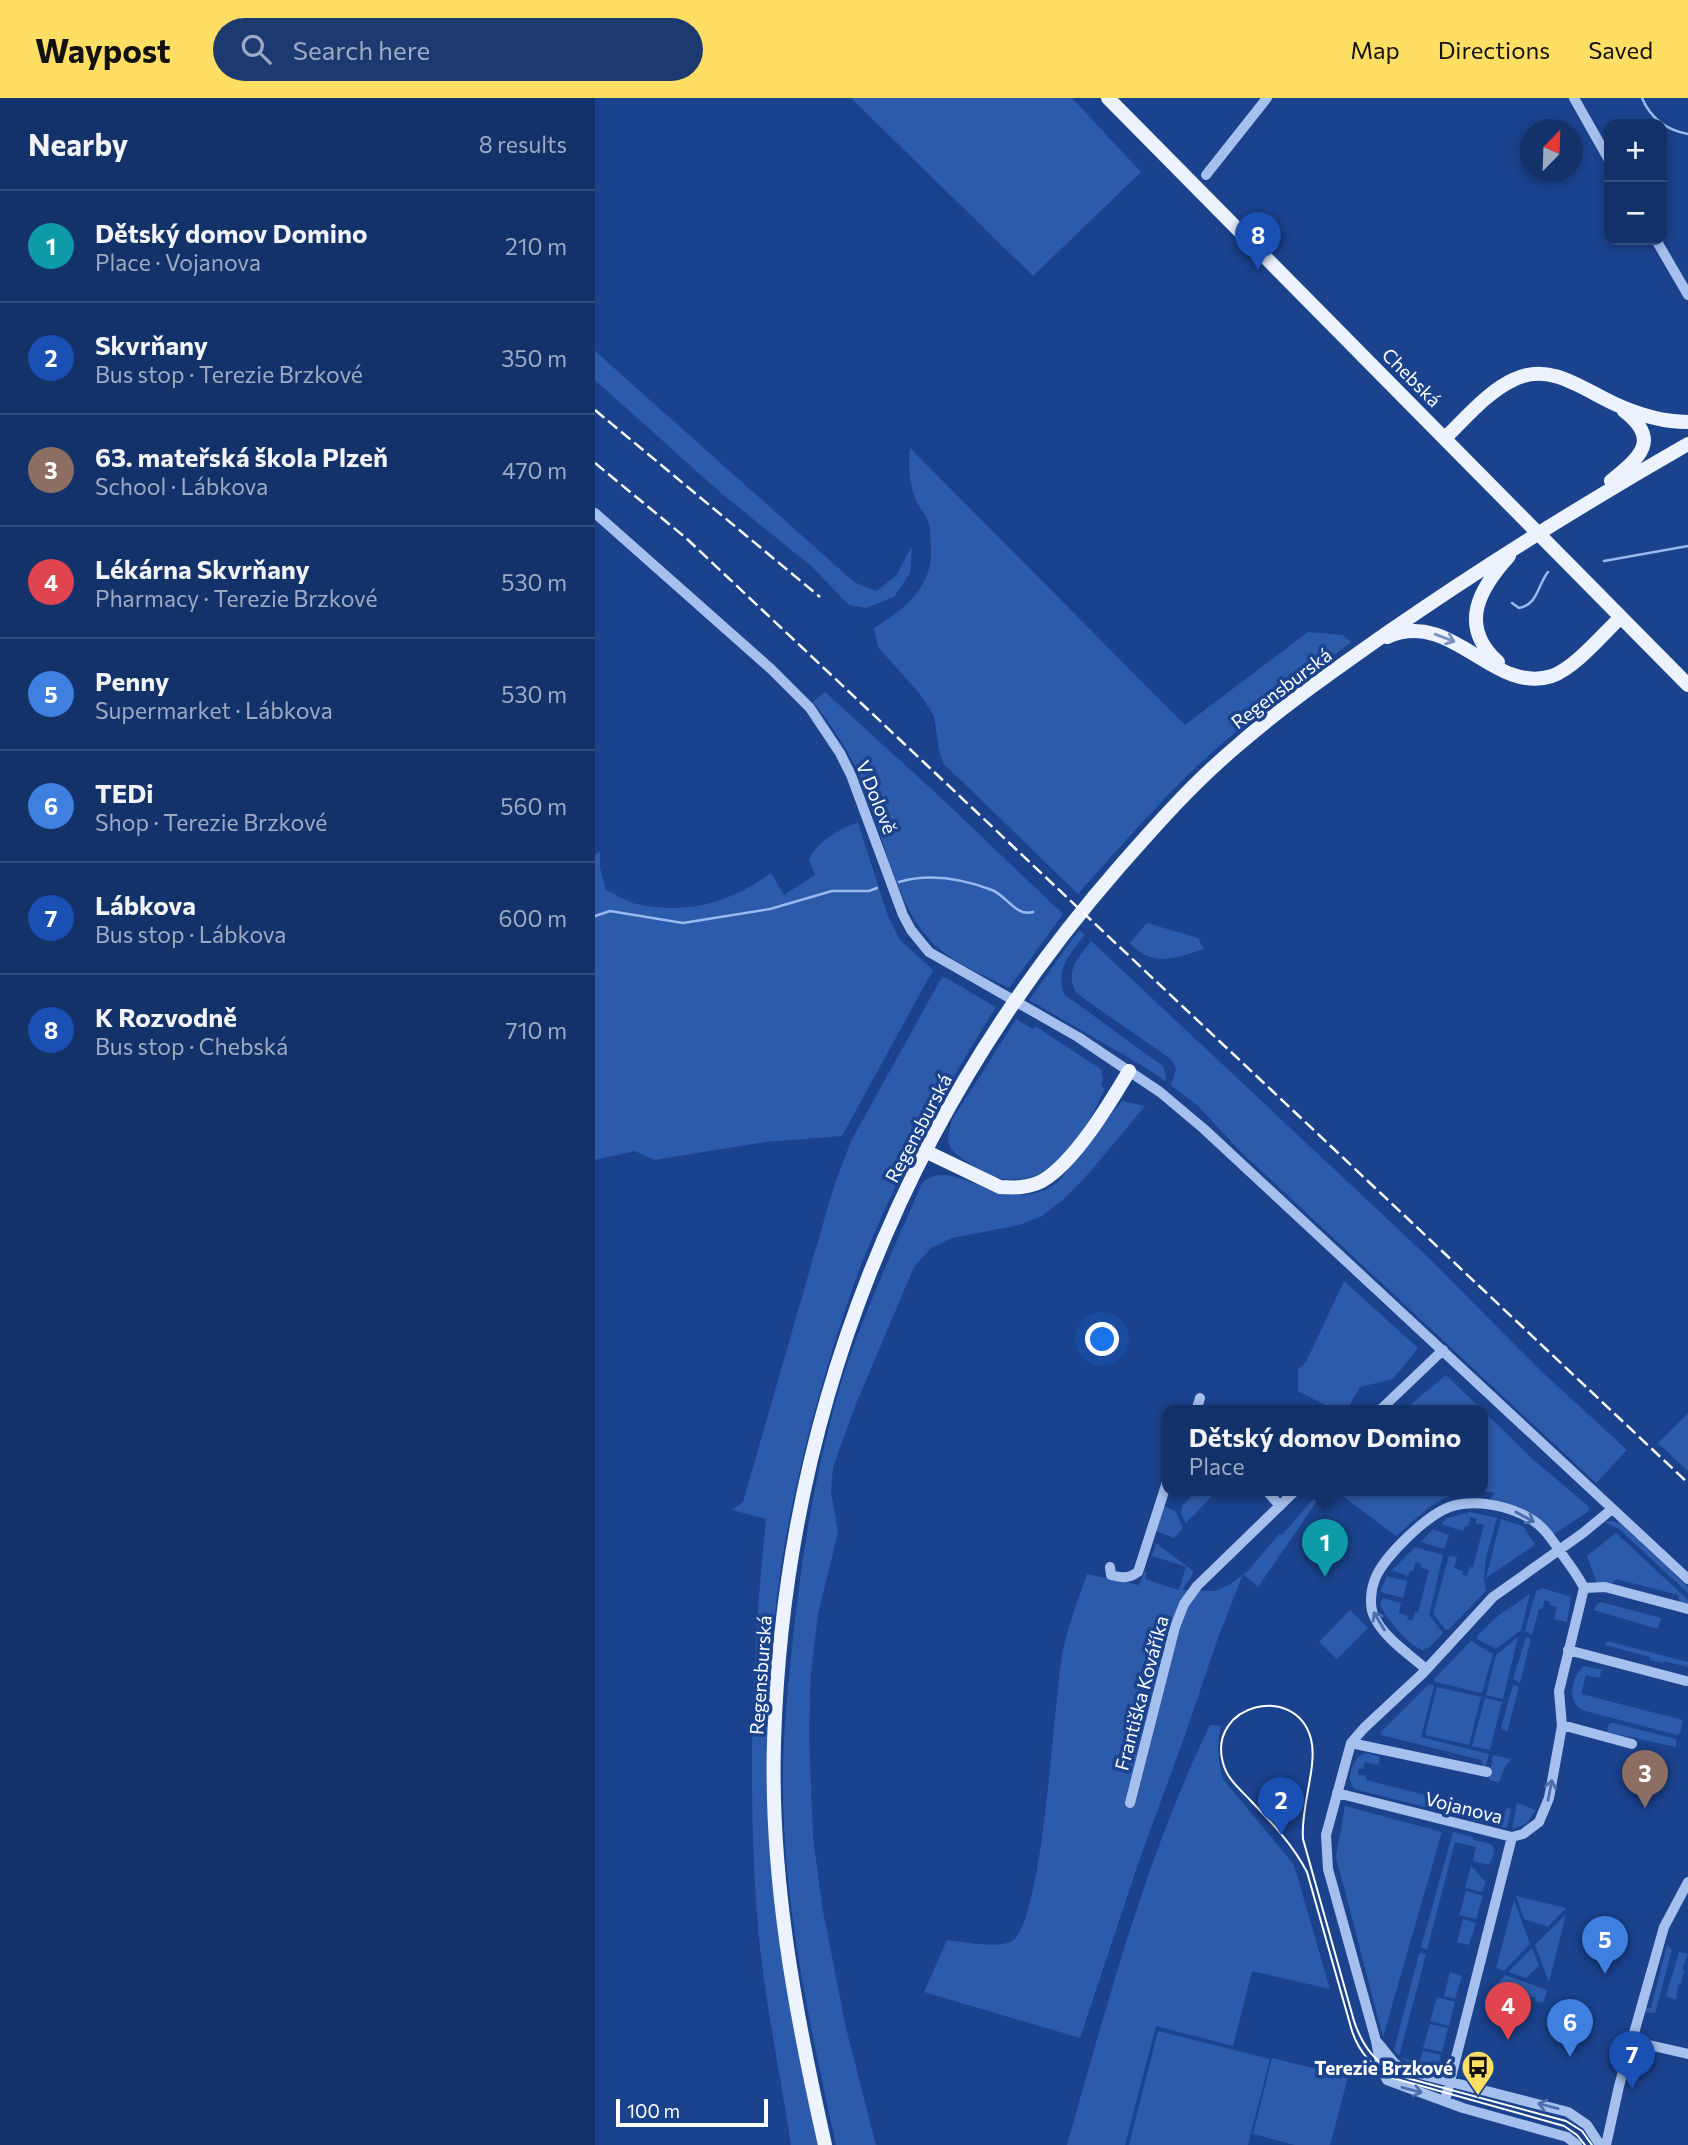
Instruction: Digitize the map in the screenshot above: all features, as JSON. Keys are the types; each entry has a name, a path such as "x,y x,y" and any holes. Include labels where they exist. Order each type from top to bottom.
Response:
{"main road":[{"name":"Chebská","path":"1108,98 1688,685"},
{"path":"1445,438 1499,388 1526,375 1542,373 1559,376 1615,404 1655,419 1688,422"},
{"path":"1522,677 1495,659 1483,644 1477,629 1477,604 1499,562 1519,545 1577,509 1635,461 1644,445 1645,437 1641,427 1615,404"},
{"path":"1591,498 1688,444"},
{"name":"Regensburská","path":"825,2145 795,2007 780,1891 774,1746 781,1633 796,1523 822,1412 863,1292 895,1214 960,1086 1040,965 1098,892 1184,794 1237,746 1358,653 1499,562"},
{"path":"1358,653 1393,635 1410,632 1432,633 1522,677 1553,676 1568,668 1621,617"},
{"path":"925,1151 1000,1187 1031,1185 1048,1177 1073,1153 1129,1071"}],"street":[{"path":"1206,175 1268,98"},
{"path":"1574,98 1604,151"},
{"path":"1659,245 1688,295"},
{"name":"V Dolově","path":"595,513 771,668 810,708 851,775 892,889 911,930 929,952 1078,1037 1160,1092 1204,1129 1443,1349"},
{"path":"1385,1405 1443,1349 1688,1579"},
{"path":"1198,1405 1200,1398"},
{"path":"1110,1567 1111,1575 1121,1577 1130,1578 1138,1572 1162,1496"},
{"path":"1271,1496 1280,1506"},
{"name":"Františka Kováříka","path":"1130,1803 1175,1627 1184,1604 1197,1586 1290,1496"},
{"path":"1426,1670 1386,1632 1373,1615 1371,1601 1375,1580 1387,1561 1426,1521 1457,1505 1482,1503 1527,1517 1543,1529 1584,1588 1605,1587 1688,1609"},
{"path":"1596,2141 1567,2137 1445,2101 1387,2080 1381,2068 1376,2041 1328,1869 1326,1835 1351,1742 1426,1670 1493,1597 1559,1551 1612,1509"},
{"name":"Vojanova","path":"1337,1793 1512,1837 1532,1829 1543,1815 1549,1798 1562,1726 1559,1691 1584,1588"},
{"path":"1568,1650 1686,1681"},
{"path":"1562,1726 1632,1744"},
{"name":"Vojanova","path":"1351,1742 1487,1772"},
{"path":"1445,2101 1512,1837"},
{"path":"1606,2145 1614,2104 1664,1927 1688,1882"},
{"path":"1376,2041 1395,2064 1408,2071 1559,2108 1577,2116 1596,2141"},
{"path":"1632,2041 1688,2054"},
{"path":"1596,2141 1614,2104"},
{"path":"1567,2137 1577,2145"}],"shaded area":[{"path":"851,98 1072,98 1141,172 1033,276"},
{"path":"595,351 854,582 876,591 896,576 912,546 910,573 894,597 866,608 849,605 811,566 721,493 595,380"},
{"path":"910,448 1185,725 1308,632 1343,635 1351,642 1208,756 1157,806 1078,894 943,763 934,716 920,694 878,647 874,628 907,604 916,594 923,584 931,560 930,526 916,500 910,481"},
{"path":"825,692 1063,914 1009,988 948,956 918,925 897,883 857,770 837,734 813,702"},
{"path":"858,823 888,916 900,940 933,970 842,1136 766,1142 654,1160 635,1151 595,1160 595,854 600,852 600,868 606,890 636,904 690,907 740,892 771,873 784,895 815,875 809,859 817,847 837,832"},
{"path":"1147,923 1198,938 1204,949 1174,958 1147,956 1130,943"},
{"path":"1079,930 1085,935 1065,963 1061,978 1065,995 1163,1066 1165,1081 1029,1000"},
{"path":"1091,941 1430,1259 1539,1369 1627,1450 1596,1483 1240,1151 1198,1106 1171,1085 1176,1069 1172,1060 1076,993 1072,971"},
{"path":"942,977 996,1007 941,1099 907,1163 856,1277 817,1402 803,1457 785,1540 777,1596 770,1718 773,1881 784,1974 818,2145 791,2145 765,1983 755,1878 752,1775 754,1672 766,1519 732,1510 743,1502 833,1189 851,1141"},
{"path":"1016,1019 1033,1029 1035,1026 1101,1069 1101,1086 1105,1088 1076,1140 1043,1172 1023,1179 999,1178 979,1169 953,1150 948,1136 952,1120"},
{"path":"1122,1101 1145,1106 1064,1199 1042,1216 1019,1225 952,1238 931,1248 914,1267 856,1404 833,1467 831,1492 838,1532 818,1615 811,1673 809,1736 813,1838 823,1911 846,2028 876,2145 836,2145 794,1928 785,1840 783,1778 787,1703 799,1587 808,1525 835,1404 864,1320 922,1183 935,1176 950,1176 999,1192 1018,1195 1037,1193 1058,1182"},
{"path":"1344,1281 1418,1348 1393,1379 1360,1387 1350,1405 1325,1405 1298,1391 1298,1369 1306,1362"},
{"path":"1446,1375 1477,1405 1410,1405"},
{"path":"1688,1413 1688,1471 1658,1443"},
{"path":"1488,1416 1536,1462 1588,1506 1589,1511 1554,1534 1538,1518 1489,1500 1495,1493 1488,1492"},
{"path":"1191,1496 1212,1496 1186,1523 1181,1515 1182,1506"},
{"path":"1316,1496 1321,1496 1258,1587 1243,1574"},
{"path":"1343,1496 1450,1496 1419,1516 1396,1536"},
{"path":"1164,1506 1176,1512 1183,1528 1174,1538 1156,1531"},
{"path":"1470,1512 1497,1518 1485,1564 1486,1591 1446,1630 1433,1614 1449,1556 1457,1557 1454,1568 1463,1571 1462,1574 1467,1576 1470,1567 1473,1567 1484,1525 1476,1523 1476,1519 1471,1517 1463,1531 1441,1524 1447,1518"},
{"path":"1501,1519 1523,1526 1535,1545 1486,1578"},
{"path":"1605,1522 1621,1524 1688,1587 1688,1593 1619,1529"},
{"path":"1433,1529 1449,1535 1444,1549 1421,1542"},
{"path":"1616,1533 1688,1600 1688,1605 1680,1603 1678,1595 1616,1579 1612,1584 1597,1584 1587,1556"},
{"path":"1156,1543 1193,1571 1182,1590 1216,1591 1243,1575 1140,1858 1080,2038 924,1992 947,1940 983,1944 1010,1942 1015,1939 1025,1920 1040,1849 1062,1656 1087,1574 1139,1585 1145,1571 1145,1579 1179,1590 1186,1567 1153,1556 1151,1560"},
{"path":"1415,1547 1443,1555 1429,1615 1443,1633 1430,1647 1422,1650 1398,1630 1380,1604 1383,1598 1401,1603 1399,1613 1408,1616 1407,1619 1412,1621 1415,1612 1418,1613 1429,1570 1421,1568 1421,1564 1416,1562 1408,1576 1392,1570"},
{"path":"1387,1576 1407,1581 1403,1598 1380,1592"},
{"path":"1542,1588 1571,1597 1567,1622 1554,1619 1557,1607 1545,1600 1542,1609 1539,1609 1532,1635 1525,1631 1536,1591"},
{"path":"1530,1594 1521,1630 1496,1649 1477,1639 1499,1615"},
{"path":"1601,1602 1661,1618 1658,1629 1594,1610"},
{"path":"1350,1610 1368,1628 1337,1659 1319,1642"},
{"path":"1518,1637 1503,1699 1486,1695 1496,1655"},
{"path":"1526,1637 1531,1639 1520,1683 1513,1679"},
{"path":"1471,1641 1493,1654 1482,1693 1435,1682 1434,1679"},
{"path":"1607,1641 1688,1662 1688,1667 1650,1660 1650,1657 1605,1645"},
{"path":"1584,1666 1602,1670 1599,1678 1586,1675 1581,1694 1683,1720 1680,1733 1677,1735 1582,1710 1577,1706 1572,1694 1576,1675"},
{"path":"1429,1684 1434,1686 1421,1737 1489,1754 1485,1769 1481,1760 1381,1735"},
{"path":"1513,1685 1519,1686 1507,1732 1501,1728"},
{"path":"1437,1687 1481,1697 1469,1745 1425,1735"},
{"path":"1485,1698 1502,1702 1490,1750 1472,1746"},
{"path":"1609,1724 1676,1739 1676,1747 1607,1732"},
{"path":"1210,1725 1221,1726 1218,1753 1223,1779 1294,1865 1330,1989 1252,1971 1233,2046 1156,2026 1125,2145 1067,2145 1147,1879 1166,1826"},
{"path":"1366,1753 1380,1759 1378,1765 1365,1762 1363,1769 1359,1768 1358,1774 1366,1776 1366,1780 1504,1815 1507,1808 1511,1809 1507,1828 1354,1789 1349,1778 1351,1770 1356,1760"},
{"path":"1493,1755 1511,1759 1499,1782 1489,1780"},
{"path":"1517,1803 1536,1810 1526,1824 1512,1829"},
{"path":"1345,1806 1442,1832 1383,2037 1336,1857"},
{"path":"1453,1832 1489,1843 1494,1852 1489,1865 1473,1861 1476,1847 1455,1842 1427,1950 1421,1947"},
{"path":"1471,1866 1486,1882 1482,1892 1465,1888"},
{"path":"1466,1891 1483,1896 1476,1919 1459,1915"},
{"path":"1516,1896 1566,1908 1548,1927 1524,1919"},
{"path":"1514,1900 1530,1944 1504,1971 1496,1968"},
{"path":"1566,1914 1549,1982 1535,1945"},
{"path":"1463,1919 1476,1923 1469,1945 1457,1942"},
{"path":"1667,1945 1672,1950 1655,2013 1644,2012 1646,2008 1651,2008"},
{"path":"1532,1948 1539,1966 1526,1978 1508,1972"},
{"path":"1679,1952 1688,1954 1676,2000 1666,1996"},
{"path":"1419,1954 1426,1954 1399,2056 1394,2050"},
{"path":"1450,1972 1462,1976 1455,1999 1444,1996"},
{"path":"1505,1975 1547,1990 1543,2003 1507,1988 1505,1994 1491,1990"},
{"path":"1437,1997 1455,2002 1449,2026 1430,2021"},
{"path":"1430,2024 1448,2028 1442,2052 1423,2048"},
{"path":"1158,2031 1270,2059 1248,2145 1129,2145"},
{"path":"1423,2051 1441,2055 1437,2068 1431,2070 1415,2066 1401,2057 1419,2062"},
{"path":"1272,2058 1348,2077 1330,2145 1295,2145 1253,2134"}],"waterway":[{"path":"1642,98 1660,122 1673,130 1688,134"},
{"path":"1604,561 1688,546"},
{"path":"1512,603 1519,608 1530,603 1548,572"},
{"path":"899,882 946,878 969,883 992,890 1022,912 1033,912"},
{"path":"595,916 610,911 683,923 770,909 832,891 869,891 877,888"}],"tram line":[{"path":"1585,2145 1564,2126 1393,2078 1368,2059 1352,2031 1307,1872 1289,1843 1234,1784 1225,1769 1222,1743 1228,1726 1240,1714 1255,1708 1272,1706 1289,1710 1302,1721 1311,1739 1313,1750 1303,1839 1354,2021 1372,2055 1403,2077 1566,2121 1582,2131 1592,2145"}],"railway":[{"path":"595,410 820,597"},
{"path":"595,463 686,538 1688,1483"}],"place":[{"name":"K Rozvodně","path":"1258,270"},
{"name":"Dětský domov Domino","path":"1325,1577"},
{"name":"63. mateřská škola Plzeň","path":"1645,1808"},
{"name":"Skvrňany","path":"1281,1835"},
{"name":"Penny","path":"1605,1974"},
{"name":"Lékárna Skvrňany","path":"1508,2040"},
{"name":"TEDi","path":"1570,2057"},
{"name":"Lábkova","path":"1632,2089"},
{"name":"Terezie Brzkové","path":"1478,2097"}]}
